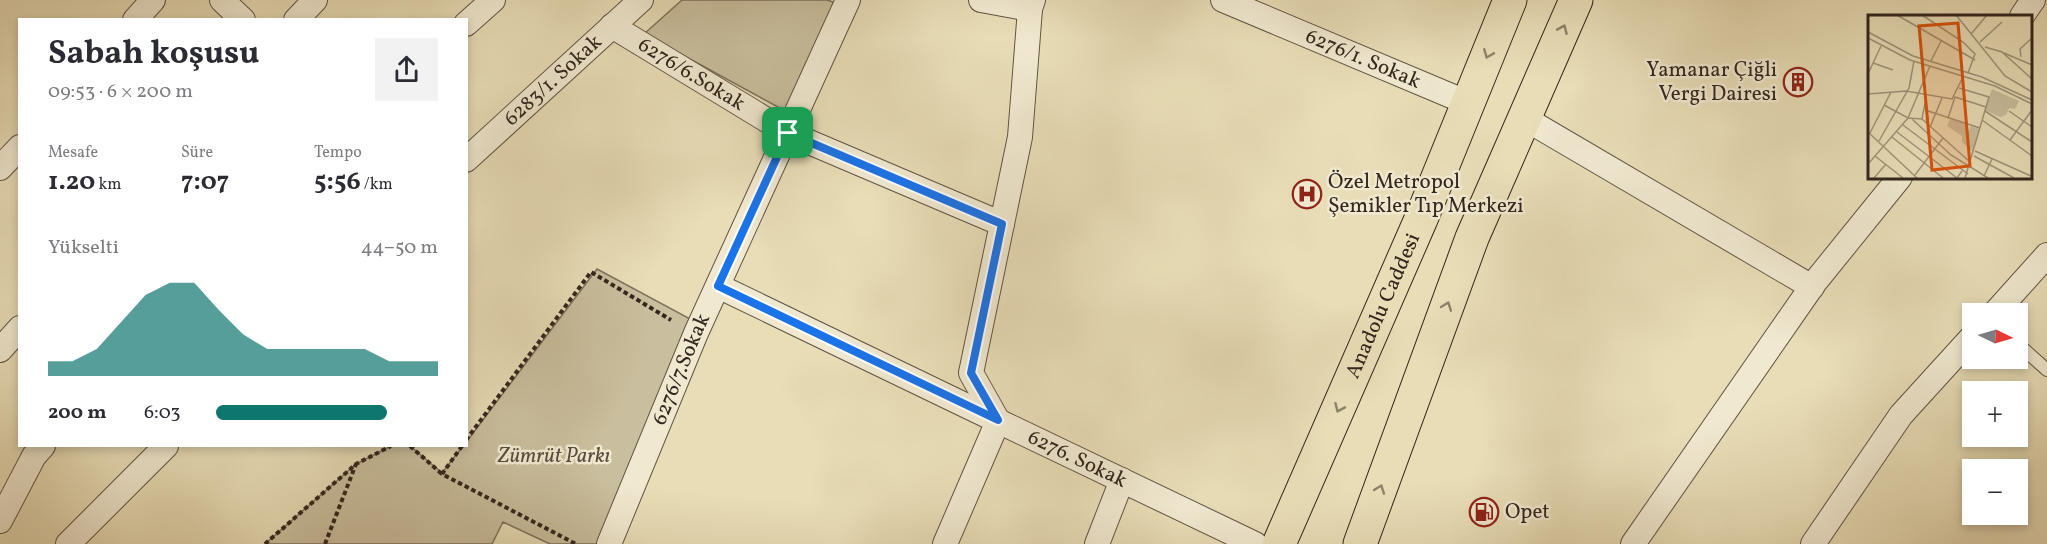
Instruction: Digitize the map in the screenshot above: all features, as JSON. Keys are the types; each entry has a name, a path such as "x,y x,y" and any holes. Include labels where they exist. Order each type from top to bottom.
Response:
{"highway":[{"name":"Anadolu Caddesi","path":"1279,544 1421,219 1510,0"},
{"path":"1360,544 1472,238 1576,0"}],"street":[{"path":"137,18 153,0"},
{"path":"222,0 241,18"},
{"path":"298,18 315,0"},
{"path":"468,22 493,0"},
{"name":"6283/1. Sokak","path":"468,158 640,0"},
{"name":"6276/7.Sokak","path":"609,544 692,344 848,0"},
{"path":"945,544 998,420 971,373 1020,137 1032,5 981,0"},
{"name":"6276/1. Sokak","path":"1223,0 1468,103"},
{"path":"2023,15 2033,0"},
{"name":"6276/6.Sokak","path":"612,26 788,133 1002,224"},
{"path":"1524,118 1812,287"},
{"path":"0,168 18,149"},
{"path":"1633,544 1812,287 1899,178"},
{"path":"2004,303 2047,255"},
{"name":"6276. Sokak","path":"718,286 1255,544"},
{"path":"0,350 18,330"},
{"path":"1813,544 1901,415 1962,348"},
{"path":"0,521 34,456 42,447"},
{"path":"68,544 165,447"},
{"path":"1097,544 1122,480"}],"lane":[{"path":"2028,353 2047,370"}],"path":[{"path":"468,437 591,272 673,321"},
{"path":"265,544 356,464 389,447"},
{"path":"411,447 441,474 576,544"},
{"path":"441,474 461,447"},
{"path":"325,544 356,464"}],"green space":[{"path":"682,0 827,0 836,3 787,112 644,34"},
{"name":"Zümrüt Parkı","path":"597,269 694,321 603,544 550,544 503,522 492,544 265,544 356,464 389,447 411,447 442,473 462,447 468,447 468,440"}],"place":[{"name":"Yamanar Çiğli Vergi Dairesi","path":"1798,82"},
{"name":"Özel Metropol Şemikler Tıp Merkezi","path":"1307,194"},
{"name":"Opet","path":"1484,512"}],"route":[{"path":"788,133 1002,224 971,373 998,420 718,286 788,133"}]}
